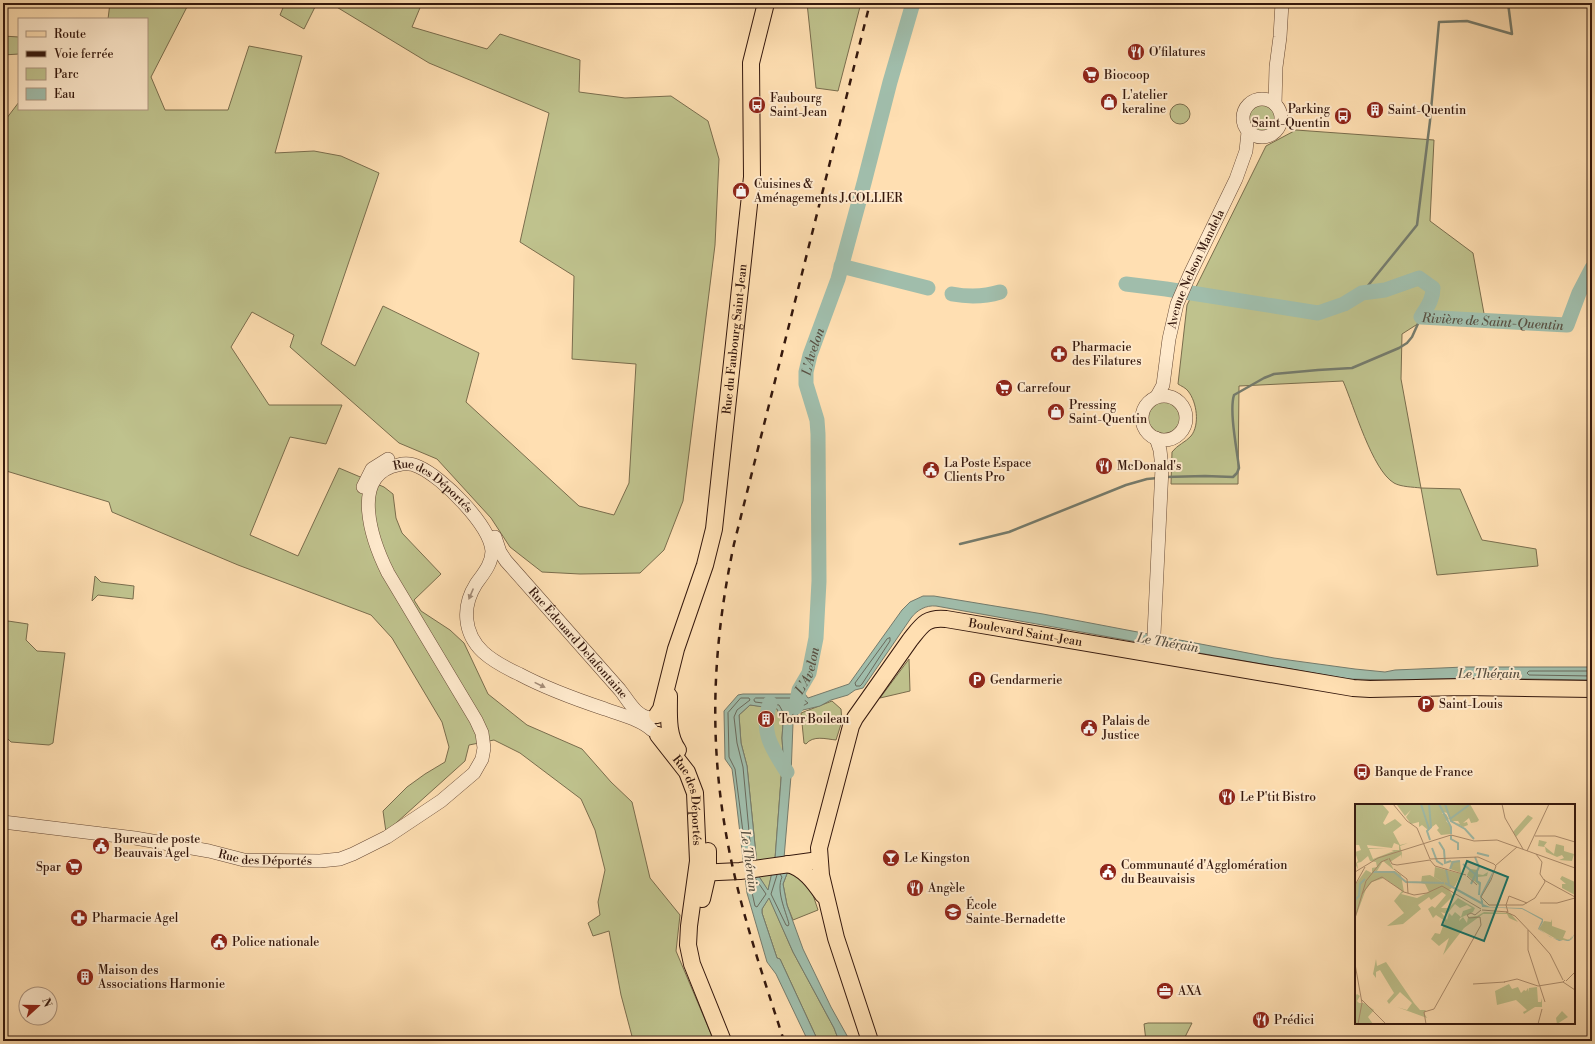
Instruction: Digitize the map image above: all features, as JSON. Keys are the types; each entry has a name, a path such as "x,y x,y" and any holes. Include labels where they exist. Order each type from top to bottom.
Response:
{"main road":[{"name":"Rue du Faubourg Saint-Jean","path":"660,724 669,697 671,670 676,649 705,565 714,529 752,177 751,63 766,3"},
{"name":"Boulevard Saint-Jean","path":"870,1041 842,958 827,901 819,860 820,843 851,726 855,718 910,640 920,627 928,621 935,619 946,619 1153,651 1353,688 1592,689"},
{"name":"Rue des Déportés","path":"660,724 688,774 694,788 698,856 703,873 689,926 689,950 692,964 723,1041"},
{"path":"703,873 740,871 819,860"},
{"path":"788,864 798,868 806,874 827,901"}],"street":[{"path":"1275,104 1276,67 1282,3"},
{"path":"1259,99 1268,100 1275,104 1280,112 1280,124 1275,132 1265,137 1254,136 1248,132 1243,124 1243,113 1249,104 1259,99 1266,90 1276,67"},
{"name":"Avenue Nelson Mandela","path":"1236,179 1246,151 1248,132"},
{"name":"Avenue Nelson Mandela","path":"1162,474 1160,450 1156,438 1145,430 1142,416 1146,404 1157,396 1163,385 1170,334 1177,304 1186,283 1236,179 1255,148 1265,137"},
{"name":"Avenue Nelson Mandela","path":"1153,651 1162,474 1166,451 1174,438 1182,430 1187,416 1183,405 1174,397 1168,381 1167,362"},
{"path":"1157,396 1166,395 1174,397"},
{"path":"1156,438 1166,440 1174,438"},
{"name":"Rue des Déportés","path":"401,828 469,768 475,759 477,743 471,725 390,590 373,556 364,524 361,505 362,489 369,472 384,461 398,457 409,457 430,464 485,520 492,530 500,552 506,561"},
{"name":"Rue des Déportés","path":"3,822 141,839 250,860 320,861 340,859 376,844 401,828 440,801 474,773 482,759 484,743 479,725 384,565 377,547 369,515 369,496 375,479 382,472 403,464 414,465 434,476 473,514 487,534 492,549 491,560 473,590 468,602 466,616 468,629 479,648 496,662 545,688 639,722 660,724"},
{"name":"Rue Édouard Delafontaine","path":"506,561 620,690 636,711 644,717 660,724"}],"green space":[{"path":"110,3 189,3 151,77 165,110 228,110 249,46 302,56 275,153 314,151 341,156 379,173 321,344 355,366 383,306 479,353 466,402 579,506 614,515 629,483 636,364 572,359 574,276 520,242 549,113 429,63 330,3 422,3 412,27 487,49 500,34 580,60 579,92 625,98 671,96 708,121 719,159 715,245 683,501 664,550 640,573 580,574 542,572 510,547 491,518 437,459 399,443 290,347 294,335 252,312 231,347 269,405 342,405 326,444 290,437 250,535 298,556 339,468 384,487 393,494 396,518 402,533 441,574 414,600 421,611 450,630 464,643 488,694 527,725 582,749 611,782 632,802 650,878 680,915 676,951 714,1041 633,1040 621,995 609,931 593,936 588,923 600,915 598,902 605,870 595,830 581,799 520,753 494,740 469,745 465,761 386,832 383,811 407,787 445,762 449,747 442,722 392,638 371,615 238,565 112,512 109,502 3,470 3,123 18,103 18,110 148,110 148,18 108,18"},
{"path":"285,3 317,3 304,29 280,15"},
{"path":"807,3 861,3 838,91 816,88"},
{"path":"3,36 18,37 18,54 3,55"},
{"path":"1180,104 1187,107 1190,114 1187,121 1180,124 1173,121 1170,114 1173,107"},
{"path":"1262,104 1272,108 1276,118 1272,128 1262,132 1252,128 1248,118 1252,108"},
{"path":"1296,130 1434,140 1430,221 1473,253 1485,319 1427,318 1402,334 1401,379 1421,488 1394,483 1386,476 1371,452 1343,381 1239,386 1238,484 1171,484 1172,452 1176,447 1191,436 1196,426 1194,401 1188,391 1178,384 1187,305 1266,146"},
{"path":"1164,399 1174,402 1179,407 1182,417 1179,427 1174,432 1164,435 1154,432 1149,427 1146,417 1149,407 1154,402"},
{"path":"1421,488 1460,489 1482,540 1536,549 1538,566 1437,575"},
{"path":"95,576 101,582 134,586 133,599 98,595 92,601"},
{"path":"8,621 28,624 26,640 37,651 65,653 53,743 49,745 11,742 7,738 3,720 3,629 5,629"},
{"path":"909,659 910,691 880,698"},
{"path":"832,701 841,709 842,721 836,740 824,738 812,739 806,744 804,743 801,713"},
{"path":"750,705 777,708 783,723 783,753 775,859 768,891 758,875 747,766 741,743 739,715"},
{"path":"788,871 792,872 811,889 818,910 793,920 787,905 783,884"},
{"path":"769,897 793,952 834,1028 839,1041 818,1041 780,959 777,958 762,913 762,909"},
{"path":"1192,1023 1183,1041 1146,1041 1144,1024"}],"water":[{"path":"923,596 934,596 1043,614 1274,658 1355,669 1385,672 1395,670 1464,667 1592,667 1592,680 1471,678 1394,680 1348,679 1159,646 1147,642 1143,643 936,606 929,606 922,609 911,618 863,688 855,690 848,695 831,700 820,706 799,712 793,723 791,776 784,858 788,871 783,884 787,905 803,949 831,1007 850,1041 839,1041 834,1028 793,952 769,898 762,909 762,913 777,958 780,959 818,1041 808,1041 776,974 767,962 747,893 732,769 725,759 724,711 738,695 805,694 808,698 849,684 902,610 910,602","holes":["750,705 777,709 783,723 783,753 775,859 768,890 758,875 747,766 741,743 739,715"]}],"waterway":[{"name":"L'Avelon","path":"796,707 799,690 809,673 816,638 819,581 818,434 817,420 806,384 806,372 810,355 838,279 890,82 913,3"},
{"path":"1362,293 1417,225 1430,121 1439,22 1467,21 1512,34 1508,3"},
{"name":"Rivière de Saint-Quentin","path":"841,266 928,288"},
{"name":"Rivière de Saint-Quentin","path":"1126,284 1318,313 1344,304 1362,293 1385,290 1419,278 1433,288 1431,300 1421,317 1567,325 1579,293 1592,268"},
{"name":"Rivière de Saint-Quentin","path":"952,294 976,296 1000,292"},
{"path":"1165,477 1233,477 1239,468 1232,411 1234,395 1274,374 1352,368 1399,348 1407,343 1412,337 1421,317"},
{"path":"960,544 1009,532 1126,485 1147,479 1158,478"},
{"name":"Le Thérain","path":"770,703 766,723 767,732 772,748 787,772"}],"railway":[{"path":"784,1041 745,915 734,873 726,831 716,749 715,708 720,627 734,544 870,3"}],"place":[{"name":"O'filatures","path":"1136,52"},
{"name":"Biocoop","path":"1091,75"},
{"name":"L'atelier keraline","path":"1109,102"},
{"name":"Faubourg Saint-Jean","path":"757,105"},
{"name":"Saint-Quentin","path":"1375,110"},
{"name":"Parking Saint-Quentin","path":"1343,116"},
{"name":"Cuisines & Aménagements J.COLLIER","path":"741,191"},
{"name":"Pharmacie des Filatures","path":"1059,354"},
{"name":"Carrefour","path":"1004,388"},
{"name":"Pressing Saint-Quentin","path":"1056,412"},
{"name":"McDonald's","path":"1104,466"},
{"name":"La Poste Espace Clients Pro","path":"931,470"},
{"name":"Gendarmerie","path":"977,680"},
{"name":"Saint-Louis","path":"1426,704"},
{"name":"Tour Boileau","path":"766,719"},
{"name":"Palais de Justice","path":"1089,728"},
{"name":"Banque de France","path":"1362,772"},
{"name":"Le P'tit Bistro","path":"1227,797"},
{"name":"Bureau de poste Beauvais Agel","path":"101,846"},
{"name":"Le Kingston","path":"891,858"},
{"name":"Spar","path":"74,867"},
{"name":"Communauté d'Agglomération du Beauvaisis","path":"1108,872"},
{"name":"Angèle","path":"915,888"},
{"name":"École Sainte-Bernadette","path":"953,912"},
{"name":"Pharmacie Agel","path":"79,918"},
{"name":"Police nationale","path":"219,942"},
{"name":"Maison des Associations Harmonie","path":"85,977"},
{"name":"AXA","path":"1165,991"},
{"name":"Prédici","path":"1261,1020"}]}
